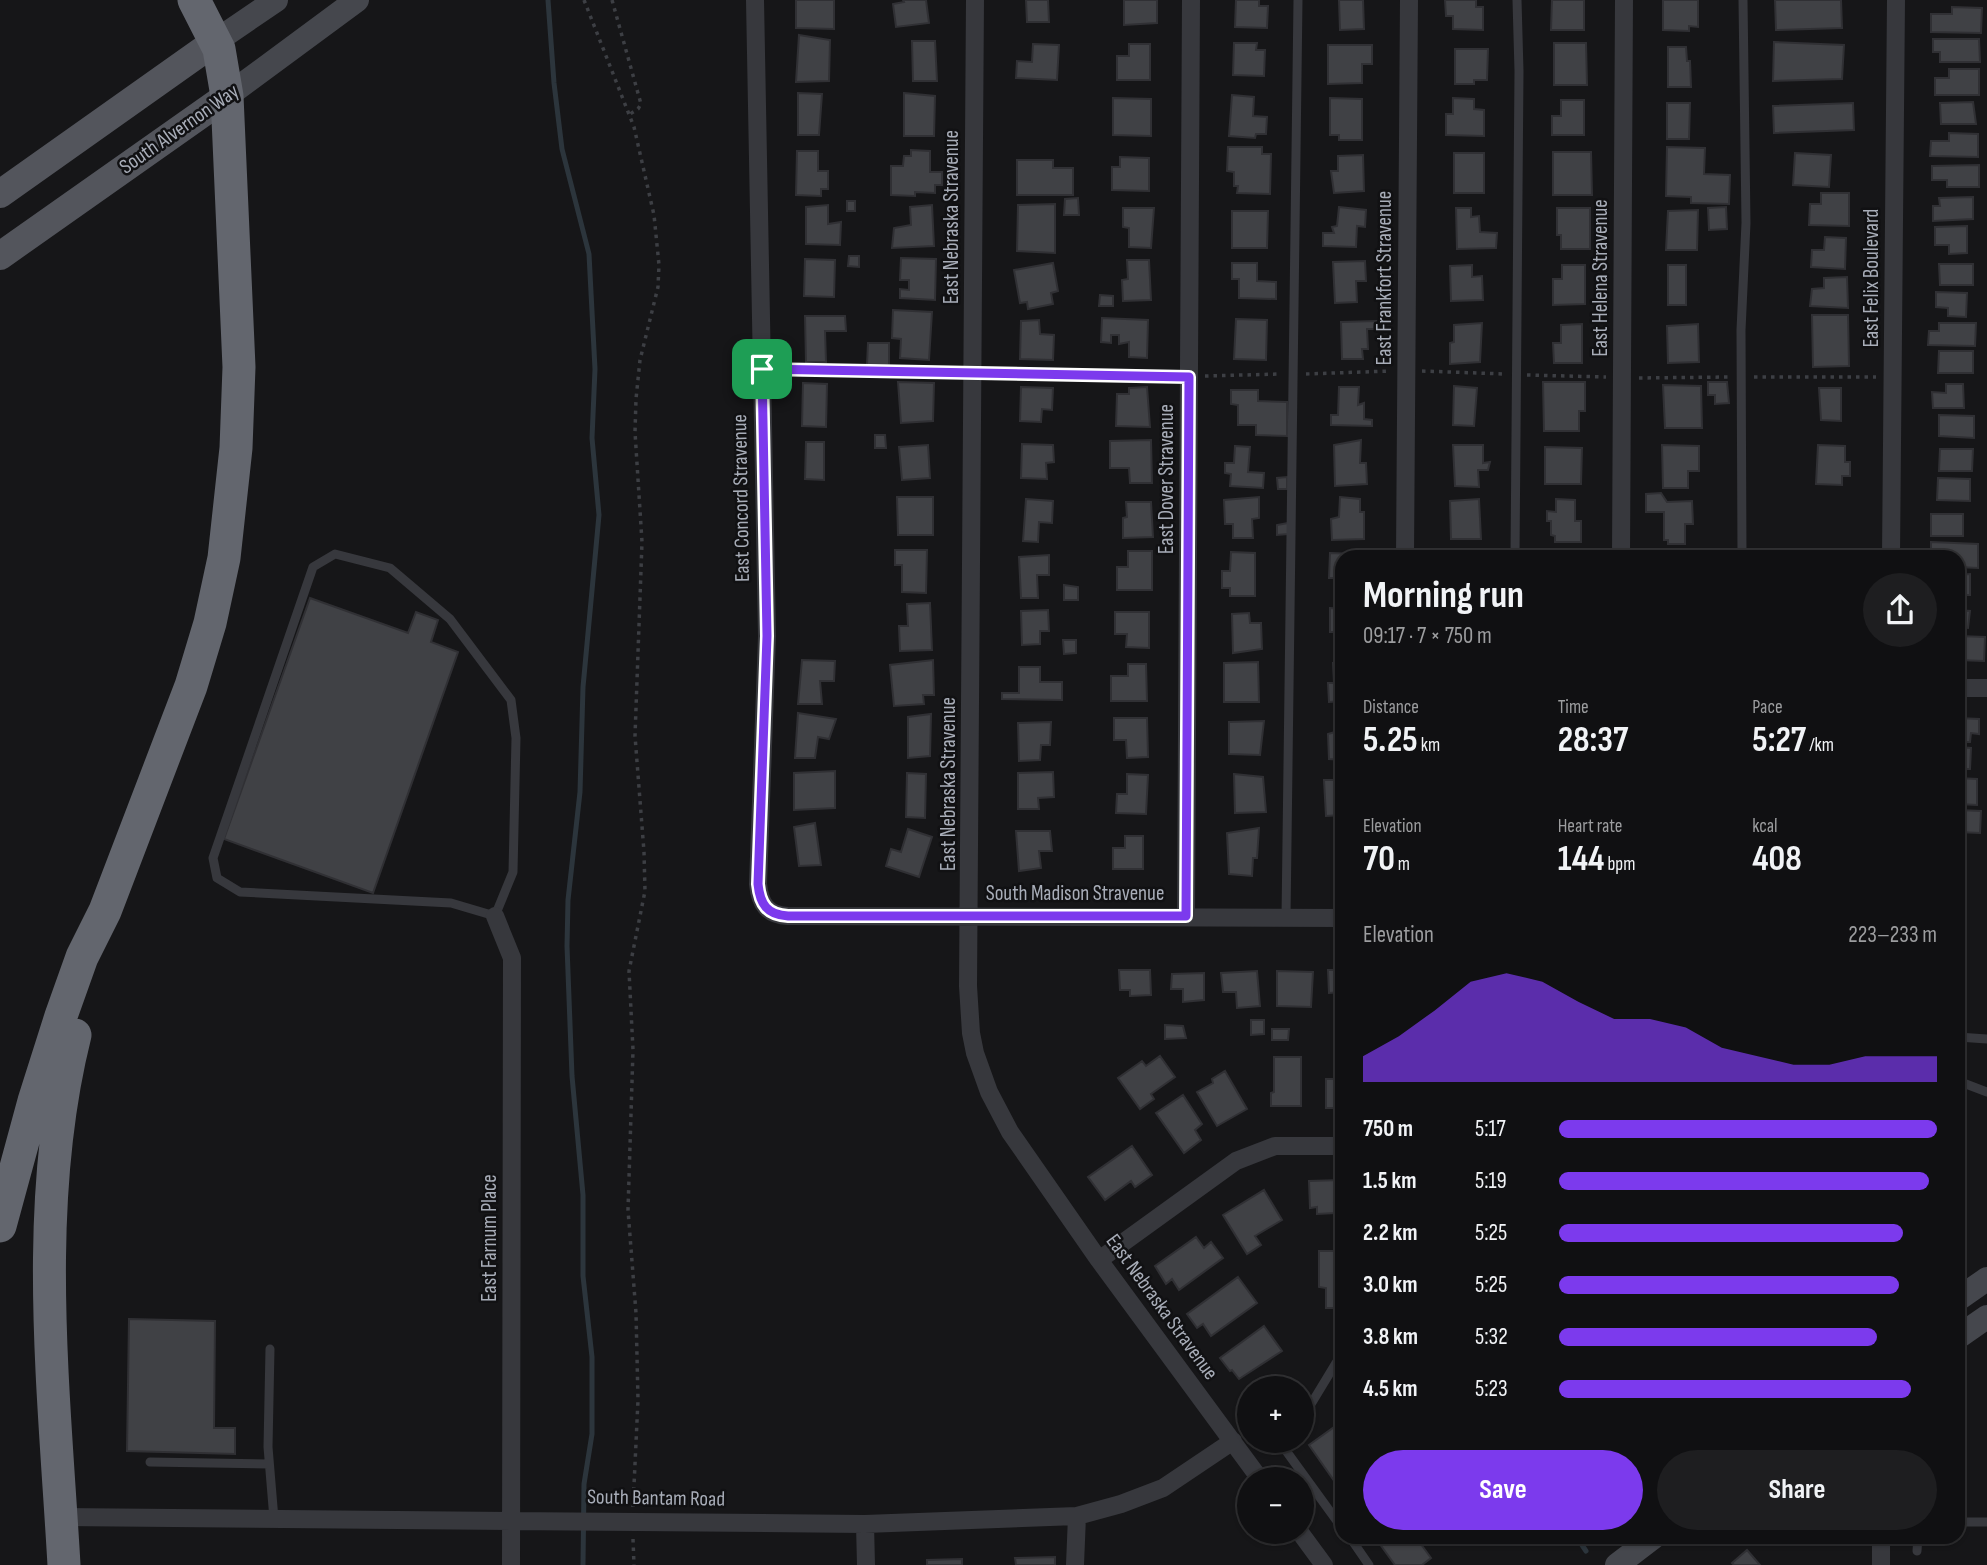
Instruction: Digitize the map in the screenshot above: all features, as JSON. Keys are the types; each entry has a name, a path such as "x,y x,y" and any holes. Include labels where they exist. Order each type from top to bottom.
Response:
{"highway":[{"path":"0,1226 34,1101 61,1016 82,957 105,911 191,686 210,623 224,558 236,449 239,367 227,96 216,41 194,0"},
{"path":"64,1565 49,1282 51,1189 69,1058 94,968 105,911"}],"main road":[{"path":"0,194 276,0"},
{"name":"South Alvernon Way","path":"0,256 227,96 357,0"},
{"path":"1965,1294 1987,1279"},
{"path":"1965,1333 1987,1317"},
{"path":"1617,1565 1645,1544"}],"street":[{"name":"East Concord Stravenue","path":"755,0 767,636 758,884 761,901 766,909"},
{"name":"East Nebraska Stravenue","path":"975,0 971,1033 981,1073 998,1110 1025,1156 1251,1467"},
{"name":"East Dover Stravenue","path":"1186,916 1191,0"},
{"name":"East Frankfort Stravenue","path":"1405,550 1409,0"},
{"name":"East Helena Stravenue","path":"1621,550 1624,0"},
{"name":"East Felix Boulevard","path":"1891,550 1896,0"},
{"path":"1965,688 1987,688"},
{"name":"South Madison Stravenue","path":"766,909 788,916 1335,918"},
{"name":"East Farnum Place","path":"495,916 512,958 511,1565"},
{"path":"1099,1260 1236,1161 1275,1146 1335,1146"},
{"name":"South Bantam Road","path":"61,1517 865,1524 1077,1516 1121,1504 1163,1488 1233,1441"},
{"path":"1074,1565 1077,1516"},
{"path":"865,1524 866,1565"},
{"path":"1309,1544 1324,1565"},
{"path":"1881,1544 1881,1565"}],"lane":[{"path":"1286,918 1298,0"},
{"path":"1515,550 1519,71 1517,0"},
{"path":"1742,550 1741,377 1746,223 1743,0"},
{"path":"335,554 390,568 450,619 511,700 516,738 513,872 495,916 451,903 240,892 217,878 213,858 313,567 335,554"},
{"path":"1965,1037 1987,1039"},
{"path":"1965,1084 1987,1092"},
{"path":"270,1349 269,1464 274,1519"},
{"path":"1314,1399 1335,1365"},
{"path":"1288,1453 1335,1518"},
{"path":"150,1462 269,1464"},
{"path":"1965,1522 1987,1522"},
{"path":"1355,1544 1369,1565"},
{"path":"1917,1544 1917,1551"}],"path":[{"path":"584,0 630,114 654,215 659,265 658,287 640,360 635,410 642,542 635,736 645,852 645,891 629,971 633,1049 628,1210 636,1313 638,1400 632,1520 634,1565"},
{"path":"612,0 640,104 638,109 630,114"},
{"path":"762,369 1189,377 1406,371 1622,378 1893,377"}],"building":[{"path":"796,0 834,0 834,29 796,28"},
{"path":"903,0 926,0 929,23 896,27 893,4 904,2"},
{"path":"1026,0 1048,0 1049,22 1027,22"},
{"path":"1124,0 1157,0 1157,23 1124,25"},
{"path":"1236,0 1259,0 1259,6 1268,6 1267,28 1235,27"},
{"path":"1339,0 1363,0 1364,29 1340,30"},
{"path":"1445,0 1476,0 1476,7 1483,7 1483,30 1453,29 1453,16 1446,16"},
{"path":"1552,0 1584,0 1584,30 1551,30"},
{"path":"1663,0 1698,0 1698,27 1689,26 1689,31 1663,30"},
{"path":"1775,0 1841,0 1842,28 1776,30"},
{"path":"1952,7 1982,8 1981,33 1931,32 1931,14 1952,14"},
{"path":"799,35 830,40 829,81 796,82"},
{"path":"1933,39 1979,39 1980,62 1940,62 1940,52 1933,52"},
{"path":"912,41 935,41 937,81 913,81"},
{"path":"1774,42 1844,45 1842,79 1773,81"},
{"path":"1234,43 1257,43 1256,50 1265,50 1264,76 1233,75"},
{"path":"1554,43 1586,43 1587,85 1554,85"},
{"path":"1033,44 1059,45 1057,80 1016,78 1017,61 1032,62"},
{"path":"1129,44 1150,44 1150,80 1117,80 1117,56 1129,56"},
{"path":"1328,45 1372,45 1372,64 1362,64 1362,83 1328,84"},
{"path":"1668,47 1686,47 1687,61 1690,61 1691,87 1668,87"},
{"path":"1455,49 1488,49 1487,80 1474,80 1474,84 1455,84"},
{"path":"1949,69 1979,69 1979,95 1935,95 1935,78 1949,78"},
{"path":"798,93 822,94 819,135 798,135"},
{"path":"904,93 935,96 934,136 904,136"},
{"path":"1232,95 1254,97 1253,116 1267,117 1266,134 1256,134 1255,138 1229,136"},
{"path":"1113,98 1151,99 1151,136 1113,135"},
{"path":"1330,98 1362,99 1362,140 1339,140 1339,135 1330,135"},
{"path":"1453,98 1474,99 1474,109 1484,110 1484,136 1446,135 1446,114 1453,114"},
{"path":"1561,100 1584,100 1584,135 1552,135 1552,116 1561,116"},
{"path":"1973,102 1976,124 1941,124 1940,103"},
{"path":"1667,103 1690,103 1689,139 1667,139"},
{"path":"1853,103 1854,130 1774,133 1773,106"},
{"path":"1949,133 1978,134 1978,157 1930,156 1931,141 1949,141"},
{"path":"1228,147 1262,147 1262,154 1271,154 1270,194 1237,193 1234,172 1227,171"},
{"path":"1667,147 1705,148 1704,174 1730,175 1729,204 1691,203 1691,197 1666,196"},
{"path":"911,150 930,151 930,172 942,172 942,185 935,185 935,193 891,195 891,166 903,166 904,156 911,156"},
{"path":"797,151 818,151 818,171 828,171 828,189 821,189 821,196 796,195"},
{"path":"1553,152 1591,152 1592,195 1553,195"},
{"path":"1454,153 1484,153 1484,193 1454,193"},
{"path":"1795,153 1831,155 1829,187 1793,185"},
{"path":"1363,155 1364,191 1334,193 1331,171 1338,171 1338,156"},
{"path":"1120,157 1149,158 1149,191 1112,190 1112,167 1120,167"},
{"path":"1017,160 1053,160 1053,168 1073,168 1073,195 1017,195"},
{"path":"1979,165 1979,187 1947,187 1947,180 1932,180 1932,166"},
{"path":"1821,193 1849,193 1849,226 1809,225 1810,204 1821,204"},
{"path":"1973,197 1973,219 1933,221 1933,206 1940,206 1939,198"},
{"path":"1078,198 1079,215 1064,215 1065,199"},
{"path":"847,201 855,201 855,211 847,211"},
{"path":"1055,204 1055,253 1017,251 1018,205"},
{"path":"828,205 828,224 841,222 840,245 806,244 806,207"},
{"path":"932,205 934,246 892,248 894,228 911,225 910,207"},
{"path":"1339,207 1366,210 1365,227 1357,226 1356,247 1323,246 1323,233 1334,233 1332,227 1337,226"},
{"path":"1726,207 1727,229 1709,230 1708,208"},
{"path":"1123,208 1154,208 1151,248 1129,247 1129,228 1123,227"},
{"path":"1456,208 1471,208 1471,217 1479,216 1480,232 1497,233 1496,248 1457,249"},
{"path":"1557,208 1590,208 1590,249 1561,249 1561,235 1557,235"},
{"path":"1698,210 1697,250 1666,250 1668,211"},
{"path":"1232,211 1268,211 1267,248 1232,248"},
{"path":"1967,226 1967,253 1949,254 1949,245 1935,245 1935,227"},
{"path":"1825,237 1846,238 1845,269 1811,267 1812,250 1824,250"},
{"path":"849,256 859,256 859,267 848,266"},
{"path":"901,258 936,259 935,300 900,298 900,289 909,290 909,280 900,280"},
{"path":"805,259 835,260 834,297 804,296"},
{"path":"1127,260 1149,260 1151,300 1123,301 1122,280 1128,279"},
{"path":"1365,261 1366,281 1356,281 1357,302 1335,303 1333,262"},
{"path":"1053,263 1058,291 1051,293 1053,304 1028,309 1027,302 1020,303 1014,270"},
{"path":"1232,263 1257,263 1257,281 1276,282 1276,299 1239,298 1239,279 1232,279"},
{"path":"1939,264 1973,264 1973,285 1940,285"},
{"path":"1472,265 1472,277 1482,276 1483,300 1451,301 1450,266"},
{"path":"1562,265 1585,265 1585,304 1553,305 1553,279 1562,279"},
{"path":"1668,265 1686,265 1686,305 1668,305"},
{"path":"1847,277 1848,308 1810,306 1812,289 1824,288 1824,278"},
{"path":"1936,292 1967,293 1966,317 1948,316 1948,308 1936,307"},
{"path":"1100,295 1113,296 1113,306 1099,306"},
{"path":"893,310 932,312 929,360 900,358 901,339 892,338"},
{"path":"1812,315 1848,315 1849,366 1813,367"},
{"path":"805,316 845,316 846,331 825,331 826,362 806,362"},
{"path":"1102,318 1148,320 1147,358 1129,357 1129,342 1119,344 1119,335 1111,335 1111,343 1101,342"},
{"path":"1236,319 1267,320 1266,360 1234,359"},
{"path":"1039,320 1040,334 1054,335 1053,360 1020,359 1021,321"},
{"path":"1376,321 1374,329 1367,329 1368,349 1362,349 1363,359 1342,359 1341,322"},
{"path":"1482,323 1480,362 1450,364 1450,343 1454,342 1454,325"},
{"path":"1939,323 1976,323 1975,346 1928,345 1929,331 1939,331"},
{"path":"1582,324 1582,363 1554,363 1553,343 1561,343 1561,325"},
{"path":"1698,324 1699,362 1668,363 1667,326"},
{"path":"868,343 889,343 889,365 867,365"},
{"path":"1939,351 1973,351 1973,373 1938,373"},
{"path":"898,382 934,383 933,421 901,423"},
{"path":"1543,382 1585,382 1585,411 1579,411 1579,431 1544,431"},
{"path":"1708,382 1727,382 1729,403 1715,404 1715,395 1708,395"},
{"path":"803,383 827,384 826,427 802,426"},
{"path":"1946,384 1963,384 1964,408 1933,408 1932,392 1946,393"},
{"path":"1663,385 1701,386 1702,428 1665,428"},
{"path":"1454,386 1477,388 1474,426 1453,425"},
{"path":"1021,387 1053,388 1052,410 1042,409 1041,422 1020,421"},
{"path":"1147,387 1150,427 1116,426 1117,394 1129,394 1129,388"},
{"path":"1339,387 1359,387 1358,405 1364,403 1364,419 1372,420 1372,426 1331,425 1331,415 1338,415"},
{"path":"1819,388 1841,388 1841,421 1821,420"},
{"path":"1231,390 1258,390 1258,401 1287,402 1287,436 1256,435 1256,425 1238,425 1238,405 1231,404"},
{"path":"1939,415 1974,416 1974,438 1939,436"},
{"path":"875,435 885,435 886,448 875,448"},
{"path":"1151,440 1152,483 1130,483 1129,468 1110,468 1110,441"},
{"path":"1361,440 1360,463 1366,463 1367,484 1335,486 1334,445"},
{"path":"806,442 824,442 824,480 805,479"},
{"path":"1022,444 1053,445 1054,462 1046,463 1047,479 1021,478"},
{"path":"928,445 930,478 902,480 899,447"},
{"path":"1453,445 1483,445 1483,463 1490,462 1488,470 1478,470 1479,487 1455,486"},
{"path":"1662,445 1699,446 1699,471 1688,471 1688,488 1663,488"},
{"path":"1818,445 1845,446 1845,462 1850,462 1850,476 1842,476 1842,485 1816,484"},
{"path":"1235,446 1250,447 1248,472 1264,473 1263,488 1230,486 1231,474 1225,473 1225,463 1234,463"},
{"path":"1545,447 1582,448 1581,484 1545,484"},
{"path":"1940,449 1973,449 1972,471 1939,471"},
{"path":"1287,477 1287,489 1278,489 1277,478"},
{"path":"1938,478 1970,479 1970,501 1937,500"},
{"path":"1661,493 1667,502 1692,501 1693,524 1685,524 1685,544 1668,544 1668,540 1664,540 1664,512 1646,512 1646,494"},
{"path":"897,497 933,497 933,535 898,535"},
{"path":"1259,497 1259,518 1252,519 1253,538 1233,538 1233,524 1225,524 1224,500"},
{"path":"1340,497 1360,499 1360,512 1364,512 1364,539 1332,540 1331,519 1339,517"},
{"path":"1026,499 1053,501 1052,523 1039,522 1038,542 1023,541"},
{"path":"1479,499 1481,539 1451,539 1450,501"},
{"path":"1556,499 1575,500 1575,521 1581,521 1581,542 1555,542 1555,536 1551,535 1551,521 1547,521 1547,511 1556,512"},
{"path":"1126,502 1151,502 1153,537 1123,538 1123,518 1127,517"},
{"path":"1931,514 1963,514 1963,536 1931,536"},
{"path":"1288,523 1288,534 1277,535 1277,525"},
{"path":"1931,542 1978,544 1978,568 1965,567 1965,550 1931,550"},
{"path":"895,550 927,550 926,593 902,592 902,565 895,565"},
{"path":"1128,551 1152,551 1152,590 1117,590 1117,567 1128,567"},
{"path":"1231,552 1255,553 1255,596 1230,596 1230,588 1222,588 1222,571 1230,571"},
{"path":"1330,553 1335,553 1335,578 1329,578"},
{"path":"1049,555 1049,575 1037,575 1038,598 1021,598 1019,557"},
{"path":"1965,574 1970,574 1970,595 1965,595"},
{"path":"1064,585 1078,587 1078,600 1064,600"},
{"path":"310,598 408,633 416,612 438,620 431,642 458,652 373,893 224,839"},
{"path":"930,603 932,650 900,651 899,626 908,626 907,604"},
{"path":"1330,608 1335,608 1335,632 1330,632"},
{"path":"1048,610 1049,631 1040,631 1040,644 1022,645 1021,611"},
{"path":"1965,611 1970,611 1968,628 1965,628"},
{"path":"1115,612 1149,612 1149,648 1126,647 1127,634 1115,634"},
{"path":"1249,613 1250,623 1261,623 1262,649 1233,653 1232,614"},
{"path":"1965,636 1985,637 1984,661 1965,660"},
{"path":"1063,640 1076,640 1076,653 1064,654"},
{"path":"802,660 835,661 834,681 820,681 822,704 798,704"},
{"path":"933,660 934,695 923,695 924,704 894,706 890,665"},
{"path":"1258,662 1259,702 1224,702 1224,663"},
{"path":"1335,663 1335,702 1329,702 1328,683 1334,683"},
{"path":"1128,664 1146,664 1147,701 1111,701 1111,676 1128,676"},
{"path":"1019,667 1040,667 1040,682 1062,682 1062,700 1002,699 1002,693 1019,693"},
{"path":"798,713 836,719 829,739 818,737 815,758 795,758"},
{"path":"931,714 930,756 908,758 908,717"},
{"path":"1114,718 1147,718 1148,757 1127,758 1126,740 1114,740"},
{"path":"1965,718 1979,719 1979,734 1971,733 1970,742 1965,742"},
{"path":"1264,721 1260,755 1229,754 1229,722"},
{"path":"1051,722 1050,745 1041,745 1040,760 1019,761 1018,723"},
{"path":"1335,732 1335,759 1329,759 1328,734"},
{"path":"1965,748 1971,748 1970,769 1965,769"},
{"path":"835,771 835,808 794,810 794,773"},
{"path":"1053,772 1054,797 1038,798 1039,809 1018,809 1018,773"},
{"path":"907,773 926,774 925,818 906,817"},
{"path":"1127,774 1148,775 1146,814 1116,813 1117,794 1127,794"},
{"path":"1234,774 1263,777 1266,812 1235,813"},
{"path":"1965,778 1977,779 1977,805 1965,804"},
{"path":"1324,780 1335,780 1335,815 1326,816"},
{"path":"1965,810 1981,811 1980,833 1965,832"},
{"path":"815,823 821,865 799,866 794,827"},
{"path":"1259,828 1257,858 1253,858 1252,876 1229,874 1227,833"},
{"path":"908,829 932,837 919,877 886,866 891,849 901,852"},
{"path":"1016,831 1050,831 1052,851 1039,851 1041,868 1019,871"},
{"path":"1125,836 1143,836 1143,869 1113,869 1113,848 1125,848"},
{"path":"1119,970 1150,970 1151,995 1130,996 1130,990 1120,990"},
{"path":"1328,970 1335,970 1335,993 1329,993"},
{"path":"1257,971 1260,1006 1237,1008 1236,992 1223,992 1221,973"},
{"path":"1277,971 1313,972 1311,1007 1277,1006"},
{"path":"1204,973 1204,1000 1183,1002 1183,989 1171,989 1172,974"},
{"path":"1251,1020 1264,1020 1264,1034 1251,1035"},
{"path":"1165,1025 1183,1026 1186,1038 1165,1039"},
{"path":"1272,1029 1289,1029 1288,1040 1272,1040"},
{"path":"1160,1056 1175,1077 1151,1094 1154,1099 1140,1109 1118,1078 1142,1061 1146,1066"},
{"path":"1274,1057 1301,1057 1301,1106 1271,1106 1271,1093 1274,1092"},
{"path":"1225,1071 1247,1109 1217,1126 1197,1092 1213,1083 1212,1079"},
{"path":"1326,1079 1335,1079 1335,1108 1326,1108"},
{"path":"1183,1095 1202,1124 1195,1130 1201,1140 1184,1153 1156,1113"},
{"path":"1132,1146 1152,1175 1135,1187 1131,1181 1105,1200 1088,1177"},
{"path":"1335,1180 1335,1213 1317,1214 1317,1207 1310,1208 1309,1181"},
{"path":"1264,1190 1282,1220 1255,1236 1261,1245 1247,1254 1223,1215"},
{"path":"1196,1237 1204,1248 1211,1242 1223,1258 1179,1290 1172,1279 1166,1284 1155,1266"},
{"path":"1319,1251 1335,1251 1335,1308 1326,1308 1326,1288 1319,1287"},
{"path":"1238,1277 1257,1303 1211,1336 1203,1324 1197,1328 1187,1314"},
{"path":"129,1319 215,1321 214,1428 235,1428 235,1454 127,1451"},
{"path":"1264,1326 1282,1351 1244,1376 1237,1376 1220,1358"},
{"path":"1335,1426 1335,1482 1314,1452 1314,1441"},
{"path":"1380,1544 1421,1544 1431,1558 1422,1565 1395,1565"},
{"path":"1747,1550 1760,1565 1732,1563"},
{"path":"1055,1557 1055,1565 1016,1565 1015,1558"},
{"path":"962,1559 962,1565 927,1565 927,1560"}],"waterway":[{"path":"548,0 562,149 589,254 595,369 592,438 599,515 583,687 580,792 568,900 567,946 572,1076 583,1195 583,1276 592,1357 592,1434 584,1484 583,1565"},
{"path":"1581,1544 1586,1551"}],"route":[{"path":"762,369 1189,377 1186,916 788,916 766,909 761,901 758,884 767,636 762,369"}]}
